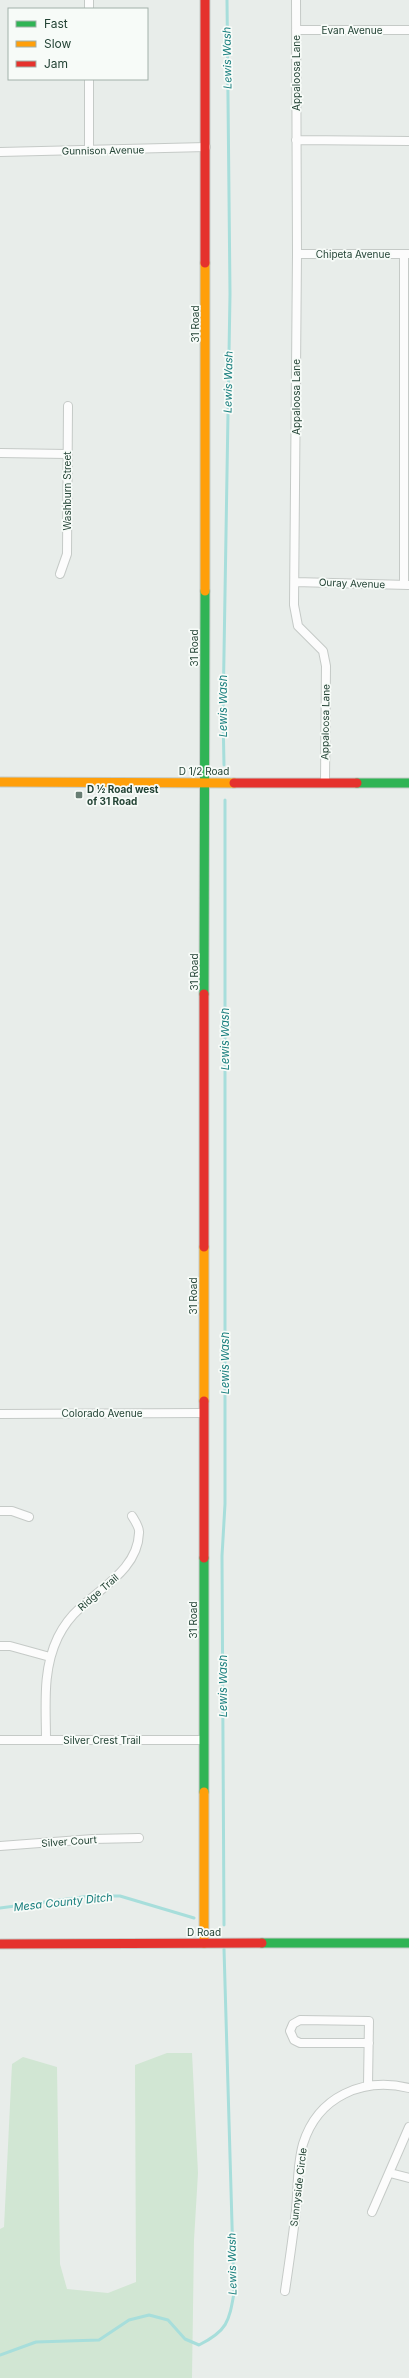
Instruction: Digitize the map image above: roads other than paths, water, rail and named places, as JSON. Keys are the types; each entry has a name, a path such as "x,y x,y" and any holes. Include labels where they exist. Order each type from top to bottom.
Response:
{"street":[{"name":"31 Road","path":"204,1943 205,0"},
{"name":"Appaloosa Lane","path":"296,0 297,254 294,605 298,626 323,651 326,666 325,782"},
{"name":"Evan Avenue","path":"296,30 409,30"},
{"path":"89,80 89,150"},
{"path":"296,140 409,141"},
{"name":"Gunnison Avenue","path":"0,152 206,147"},
{"name":"Chipeta Avenue","path":"297,254 407,254"},
{"path":"406,584 407,254"},
{"name":"Washburn Street","path":"60,574 67,554 68,406"},
{"path":"0,453 67,454"},
{"name":"Ouray Avenue","path":"295,582 406,584"},
{"name":"D 1/2 Road","path":"0,782 409,783"},
{"name":"Colorado Avenue","path":"0,1414 204,1413"},
{"path":"0,1511 12,1511 30,1518"},
{"name":"Ridge Trail","path":"46,1740 46,1683 50,1657 59,1636 72,1616 110,1583 128,1562 137,1544 140,1532 132,1516"},
{"path":"0,1646 10,1646 50,1657"},
{"name":"Silver Crest Trail","path":"0,1740 204,1740"},
{"name":"Silver Court","path":"0,1846 93,1839 139,1838"},
{"name":"D Road","path":"0,1944 409,1943"},
{"path":"368,2085 369,2042 369,2021 300,2020 293,2024 290,2031 294,2040 300,2043 369,2042"},
{"name":"Sunnyside Circle","path":"285,2291 301,2154 306,2135 317,2117 331,2102 348,2091 368,2085 389,2084 409,2088"},
{"path":"372,2212 409,2128"},
{"path":"390,2173 409,2178"}],"waterway":[{"name":"Lewis Wash","path":"224,765 223,714 230,294 227,0"},
{"name":"Lewis Wash","path":"224,1925 222,1556 225,1504 225,800"},
{"name":"Mesa County Ditch","path":"0,1908 90,1896 120,1896 194,1918"},
{"name":"Lewis Wash","path":"0,2355 36,2342 99,2340 129,2320 149,2315 168,2320 185,2339 199,2345 216,2335 225,2325 228,2319 234,2293 224,1949"}],"place":[{"name":"D ½ Road west of 31 Road","path":"79,795"}]}
